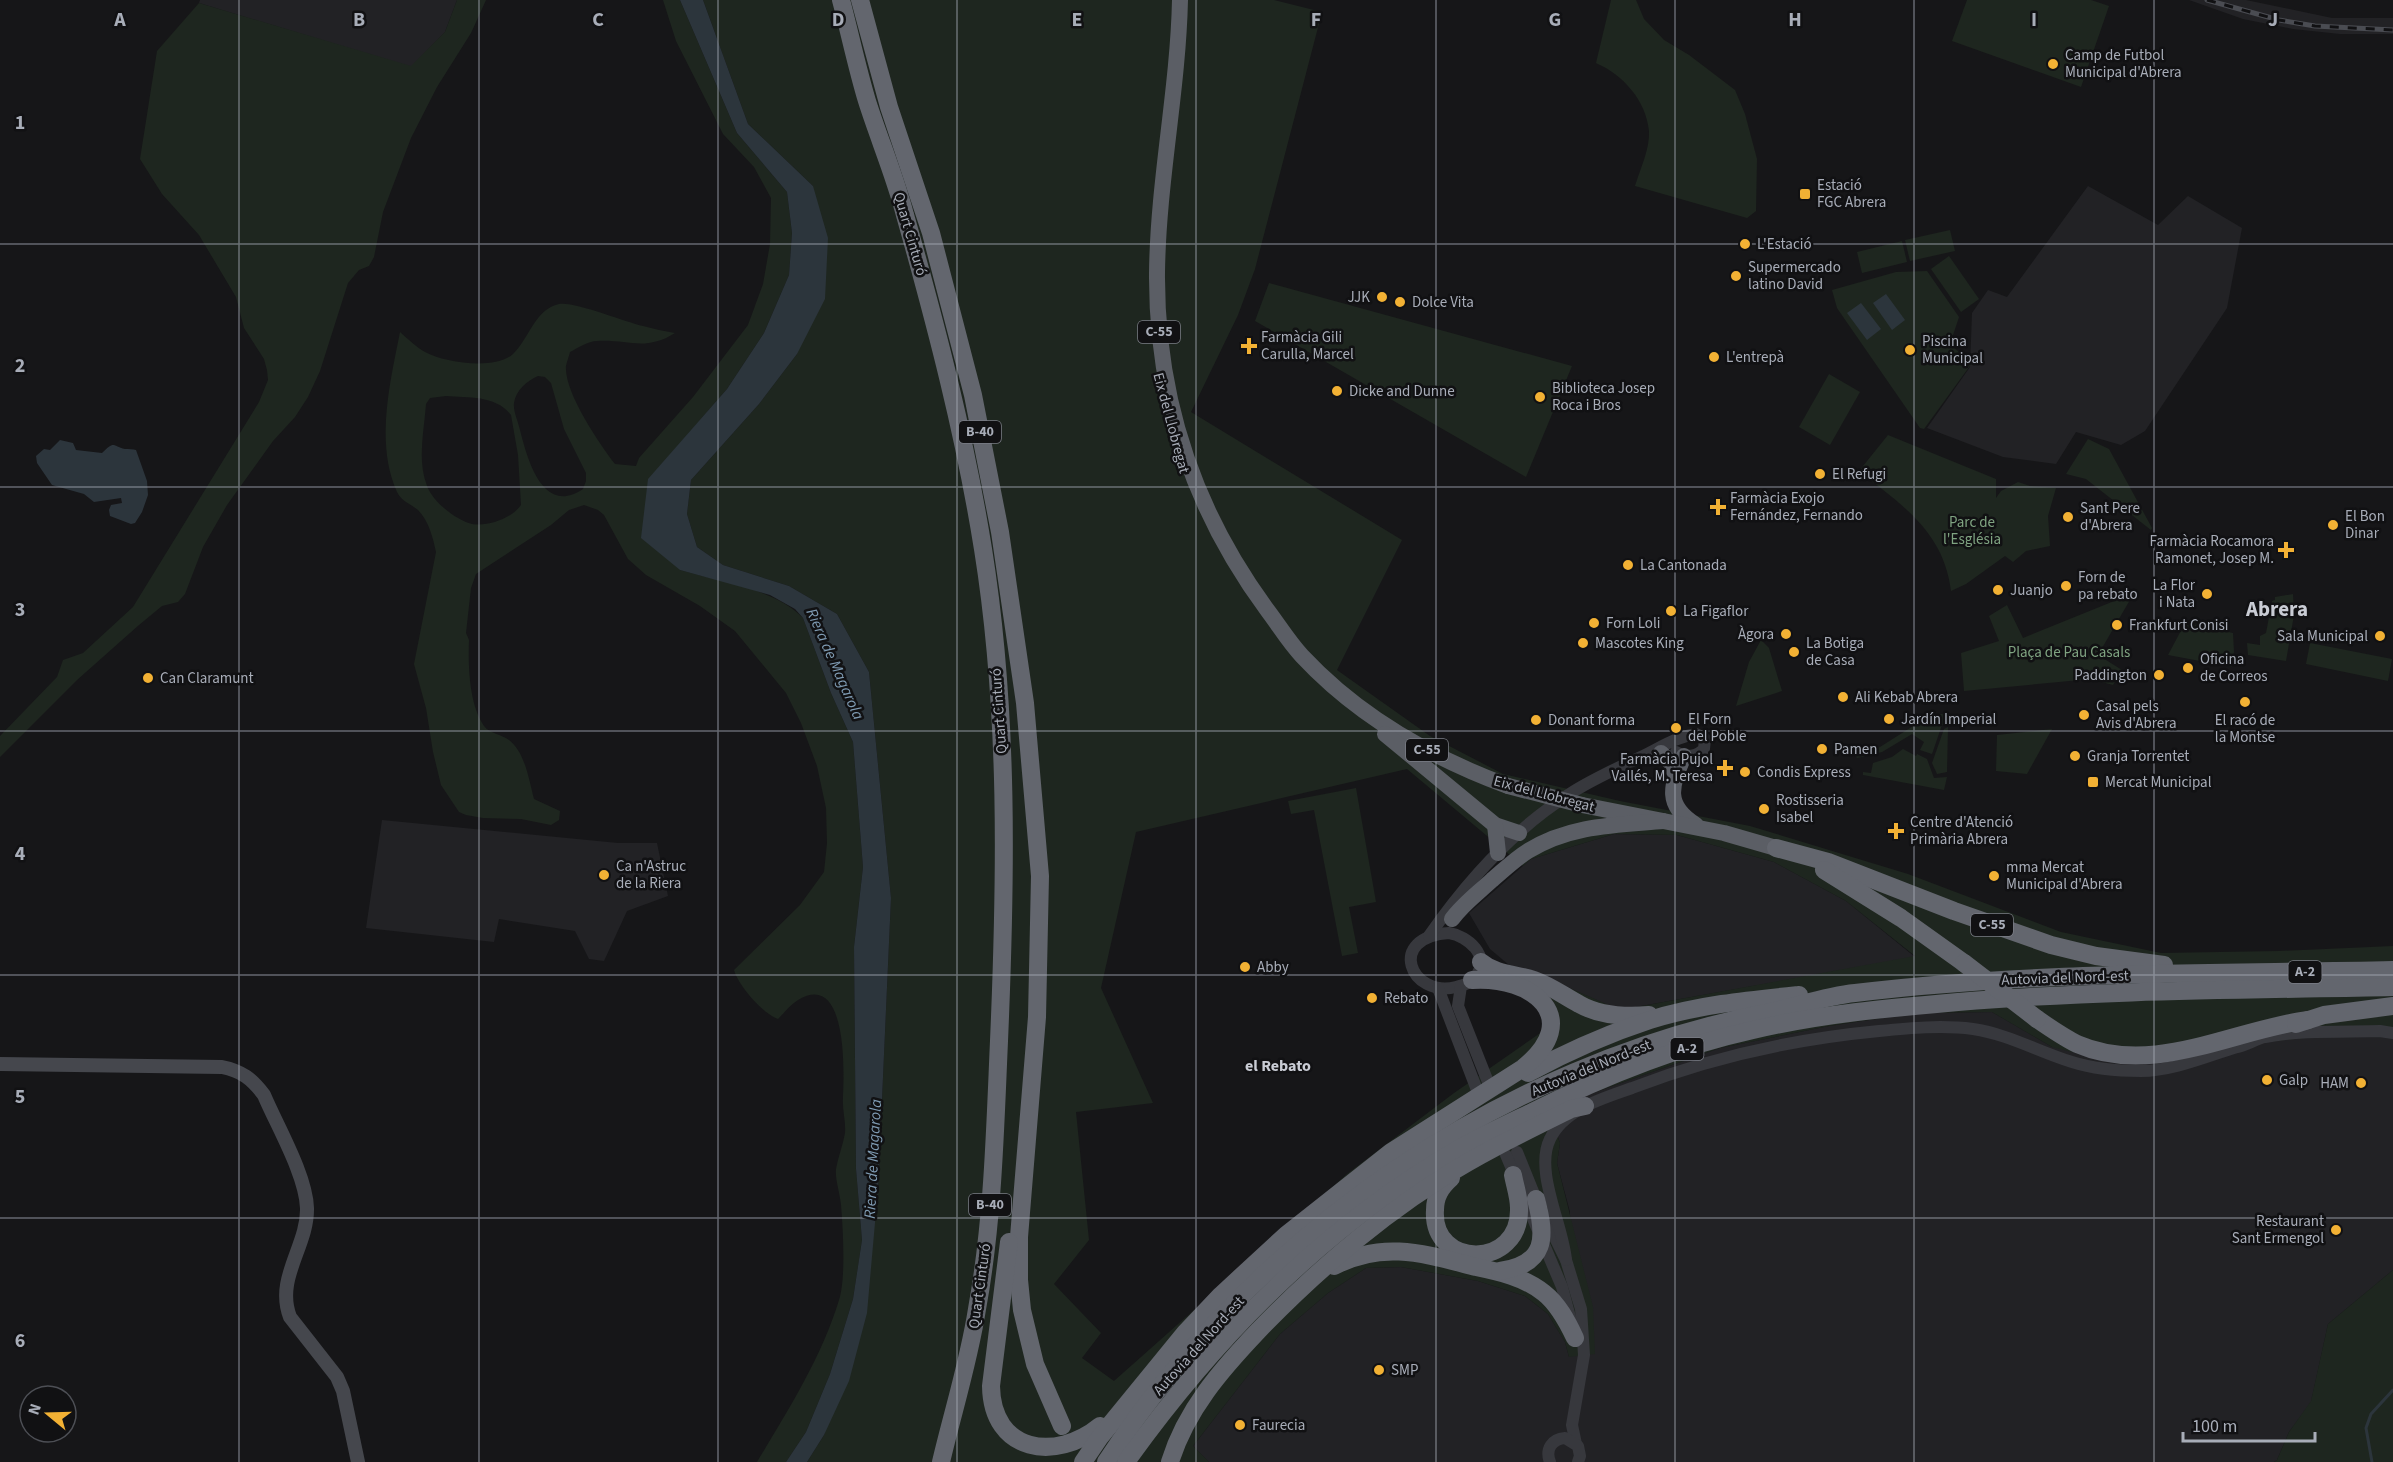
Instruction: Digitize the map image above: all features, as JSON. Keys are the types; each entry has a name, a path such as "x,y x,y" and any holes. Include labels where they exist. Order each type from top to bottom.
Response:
{"highway":[{"name":"Quart Cinturó","path":"841,0 866,99 904,210 947,372 983,550 996,663 1002,752 1004,862 994,1147 978,1305 971,1343 947,1436"},
{"name":"Quart Cinturó","path":"860,0 889,107 931,233 973,395 1000,532 1025,703 1040,876 1037,1017"},
{"name":"Eix del Llobregat","path":"1173,0 1150,263 1154,353 1159,389 1180,464 1207,532 1243,594 1267,623 1284,636"},
{"name":"Eix del Llobregat","path":"1180,0 1177,63 1159,222 1158,301 1161,359 1176,426 1191,474 1224,544 1284,636 1304,658 1353,701 1433,754 1508,786 1582,805 1699,827 1776,848"},
{"path":"1353,701 1368,720 1495,825 1519,833"},
{"path":"1637,816 1662,806 1667,801 1673,770 1670,750"},
{"path":"1670,750 1679,769 1673,803 1679,813 1699,827"},
{"path":"1454,926 1460,908 1527,851 1571,832 1600,825 1664,821"},
{"path":"1495,825 1498,852"},
{"path":"1776,848 1848,883 1964,963 2037,1019 2078,1044 2138,1056 2188,1049 2287,1023 2393,1006"},
{"name":"C-55","path":"1776,848 1828,862 1954,911 2051,945 2096,956 2216,974"},
{"path":"1481,962 1491,970 1522,976 1549,986 1580,1004 1604,1013 1635,1016 1656,1014 1690,1005 1715,1005"},
{"name":"Autovia del Nord-est","path":"1106,1462 1148,1403 1210,1330 1260,1278 1347,1203 1437,1143 1534,1091 1593,1064 1737,1017 1851,993 2045,977 2393,970"},
{"path":"1083,1462 1100,1437 1165,1357 1221,1295 1286,1235 1382,1162 1391,1152 1523,1068 1538,1056 1550,1034 1551,1021 1541,1000 1532,992 1496,980 1466,983"},
{"name":"Autovia del Nord-est","path":"1126,1462 1158,1417 1223,1339 1307,1259 1349,1224 1424,1170 1464,1146 1566,1095 1667,1054 1753,1030 1880,1009 2047,995 2393,987"},
{"path":"1382,1162 1399,1154 1530,1072 1580,1047 1652,1019 1715,1005 1814,994 1851,993"},
{"path":"1037,1017 991,1386 992,1402 998,1420 1006,1433 1024,1446 1044,1451 1067,1449 1092,1433 1147,1368 1165,1357"},
{"path":"1037,1017 1019,1237 1019,1280 1022,1310 1035,1364 1062,1426"},
{"path":"2264,1037 2308,1020"},
{"path":"1170,1462 1187,1420 1211,1384 1272,1317 1335,1256 1366,1231 1444,1177 1570,1109 1585,1106"},
{"path":"1470,1162 1443,1185 1435,1205 1434,1217 1441,1236 1454,1249 1462,1253 1474,1256 1484,1255 1504,1245 1511,1237 1517,1226 1519,1209 1513,1175"},
{"path":"1498,1271 1518,1268 1529,1262 1539,1250 1543,1225 1536,1199"},
{"path":"1312,1279 1316,1279 1349,1258 1372,1252 1424,1253 1498,1271 1532,1284 1558,1308 1575,1338"},
{"path":"1089,1462 1115,1421"},
{"path":"936,1462 947,1436"},
{"path":"941,1462 947,1436"}],"main road":[{"path":"0,1064 222,1067 248,1076 256,1084 264,1095 300,1176 306,1198 305,1224 287,1283 286,1306 294,1322 337,1377 344,1391 353,1429 357,1462"}],"street":[{"path":"1454,926 1478,951 1481,962 1479,972 1466,983 1438,988 1425,982 1410,966 1416,947 1429,936 1457,897 1498,852 1570,793 1670,750"},
{"path":"1429,936 1449,933 1454,926 1457,897"},
{"path":"1466,983 1458,1006 1488,1082"},
{"path":"1438,988 1477,1090"},
{"path":"1578,1462 1580,1451 1572,1425 1584,1355 1583,1325 1581,1308 1566,1260 1546,1172 1545,1157 1549,1139 1560,1124 1585,1106 1676,1071 1715,1060 1757,1049 1851,1033 1938,1027 1973,1029 1994,1033 2073,1062 2113,1070 2144,1071 2205,1058 2264,1037 2380,1031 2393,1033"},
{"path":"1566,1260 1511,1154 1513,1175 1542,1237 1568,1305 1580,1372"},
{"path":"1550,1462 1549,1448 1572,1425"},
{"path":"1561,1438 1569,1439 1576,1444"}],"shaded area":[{"path":"200,0 457,0 445,32 411,67 199,3"},
{"path":"2189,0 2246,0 2332,18 2393,18 2393,34 2340,34 2293,29 2243,19"},
{"path":"2088,186 2158,225 2188,196 2242,228 2227,308 2145,431 2121,445 2076,432 2056,464 2003,457 1927,428 1970,367 1972,313 1988,290 2007,297"},
{"path":"382,820 618,843 657,843 668,896 627,911 604,961 589,959 575,931 499,919 494,942 366,928"},
{"path":"1614,834 1677,835 1774,862 1846,901 1915,957 1619,1010 1549,979 1509,965 1490,949 1469,913 1531,859"},
{"path":"1992,1012 2052,1047 2393,1029 2393,1270 2328,1324 2311,1402 2289,1432 2274,1462 1209,1462 1193,1446 1280,1334 1328,1293 1366,1268 1401,1267 1478,1281 1525,1296 1548,1314 1565,1342 1569,1357 1570,1212 1557,1163 1560,1143 1549,1113 1573,1100 1720,1048 1829,1026 1915,1013"}],"green space":[{"path":"457,0 486,0 471,33 437,87 411,138 383,212 374,257 369,266 359,270 348,283 320,371 308,397 227,505 203,547 185,594 178,602 162,606 139,625 77,680 0,757 0,736 57,677 63,660 83,653 133,607 259,402 268,380 264,359 244,328 236,297 199,235 162,194 140,159 157,51 199,3 411,66 445,32"},
{"path":"663,0 680,0 737,133 787,192 792,233 789,275 764,333 727,389 649,479 680,570 762,593 792,608 803,618 831,693 853,742 863,867 854,947 856,1169 862,1240 853,1299 830,1374 806,1432 786,1462 757,1462 792,1403 823,1343 841,1291 843,1227 836,1173 845,1124 840,1028 834,1011 826,999 814,995 798,1000 778,1019 772,1016 752,998 740,983 734,970 800,905 824,872 827,843 826,808 817,766 801,723 786,693 735,631 700,606 646,575 628,559 604,515 584,505 569,510 551,525 476,574 471,588 466,633 469,640 470,684 479,717 486,729 506,738 514,745 526,767 534,799 560,811 559,820 551,825 521,819 483,818 459,812 441,785 426,708 414,664 436,552 425,519 397,492 390,473 387,454 386,413 400,332 418,348 434,356 470,363 495,362 513,354 538,318 551,307 559,304 600,312 635,324 675,333 655,342 590,342 570,352 567,360 567,377 571,389 592,431 615,464 636,466 639,458 693,397 748,325 763,284 770,244 771,198 754,167 723,134 676,41","holes":["538,376 545,377 551,383 564,429 586,473 583,489 569,496 557,495 547,490 539,480 527,455 515,413 514,403 517,394 526,383","446,396 490,401 498,404 511,415 518,455 521,505 506,518 478,525 466,522 440,504 427,486 422,466 426,404 430,398"]},
{"path":"703,0 1274,0 1322,12 1255,269 1238,315 1191,412 1402,540 1337,670 1430,736 1503,774 1620,801 1750,826 1908,874 2061,932 2161,953 2393,946 2393,1029 2100,1059 2052,1047 1992,1012 1915,1013 1829,1026 1720,1048 1573,1100 1549,1113 1560,1143 1557,1163 1593,1307 1595,1354 1569,1357 1565,1342 1548,1314 1525,1296 1478,1281 1401,1267 1366,1268 1328,1293 1280,1334 1193,1446 1209,1462 807,1462 824,1435 878,1189 891,898 869,672 837,614 789,586 723,565 697,547 687,514 691,480 759,404 797,354 813,186 748,124","holes":["1407,769 1523,866 1531,859 1614,834 1677,835 1774,862 1846,901 1915,956 1620,1010 1549,979 1546,1029 1454,1093 1347,1174 1114,1381 1082,1358 1101,1333 1054,1284 1089,1240 1076,1112 1153,1103 1101,988 1136,832"]},
{"path":"1611,0 1636,0 1644,19 1664,40 1689,55 1735,90 1745,114 1757,159 1756,211 1747,218 1635,186 1648,145 1647,120 1638,99 1624,82 1596,63"},
{"name":"Camp de Futbol Municipal d'Abrera","path":"1967,0 2091,0 2109,6 2081,87 1952,41"},
{"path":"1950,230 1955,251 1910,261 1905,240"},
{"path":"1902,241 1907,262 1862,273 1857,252"},
{"path":"1949,256 1979,299 1961,312 1931,269"},
{"name":"Piscina Municipal","path":"1927,271 1959,317 1952,338 1954,348 1972,363 1924,429 1920,428 1837,308 1832,290 1896,272"},
{"path":"1269,283 1572,366 1526,477 1255,321"},
{"path":"1829,374 1860,392 1830,445 1799,427"},
{"name":"Parc de l'Església","path":"1888,435 1996,479 1996,498 2001,491 2018,482 2030,486 2056,488 2048,516 2050,546 2026,551 2013,562 2005,556 1966,584 1951,591 1947,570 1930,536 1905,508 1859,471"},
{"path":"2088,439 2109,449 2152,528 2151,530 2086,479 2066,474"},
{"name":"Plaça de Pau Casals","path":"2134,593 2098,655 2122,670 2113,685 2091,679 1964,691 1961,653 1999,641 1989,616 2007,605 2023,638"},
{"path":"2293,594 2294,615 2286,661 2248,655 2247,643 2260,645 2260,636 2266,633 2272,601 2275,597"},
{"path":"2185,623 2233,633 2232,667 2168,655"},
{"path":"1761,640 1769,648 1782,691 1736,706 1749,662"},
{"path":"2310,643 2392,659 2388,681 2306,664"},
{"path":"1947,713 1948,723 1942,725 1932,754 1920,750 1924,742 1912,734 1882,752 1857,758 1855,755 1880,747 1929,716"},
{"path":"1948,727 1947,772 1937,774 1932,763 1944,729"},
{"path":"2052,729 2027,774 1996,771 1997,735"},
{"path":"1903,749 1927,759 1934,778 1947,777 1944,790 1863,775 1863,772 1871,773 1873,763 1892,757"},
{"path":"1356,788 1376,902 1349,907 1358,953 1342,956 1314,810 1291,814 1288,801"},
{"path":"2393,1270 2393,1462 2274,1462 2289,1432 2311,1401 2328,1324"}],"water":[{"name":"Riera de Magarola","path":"680,0 703,0 748,124 813,186 828,238 825,299 797,354 759,404 691,480 687,514 697,547 723,565 789,586 837,614 869,672 891,898 878,1189 867,1313 849,1381 824,1435 807,1462 786,1462 806,1432 830,1374 853,1299 862,1240 856,1169 854,947 863,867 853,742 831,693 803,618 795,609 770,595 680,570 641,538 648,479 727,389 764,333 789,275 792,233 787,192 737,133"},
{"path":"1886,294 1905,320 1892,330 1873,303"},
{"path":"1861,303 1881,329 1867,340 1847,313"},
{"path":"60,440 73,443 76,450 102,453 109,446 114,445 136,450 147,481 148,495 135,523 131,524 110,516 111,505 122,503 121,498 94,502 84,494 52,485 37,463 36,456 44,449 50,450"}],"waterway":[{"path":"2372,1462 2366,1428 2371,1414 2393,1390"}],"railway":[{"path":"2207,0 2279,20 2315,26 2393,30"}],"place":[{"name":"Camp de Futbol Municipal d'Abrera","path":"2053,64"},
{"name":"Estació FGC Abrera","path":"1805,194"},
{"name":"L'Estació","path":"1745,244"},
{"name":"Supermercado latino David","path":"1736,276"},
{"name":"JJK","path":"1382,297"},
{"name":"Dolce Vita","path":"1400,302"},
{"name":"Farmàcia Gili Carulla, Marcel","path":"1249,346"},
{"name":"Piscina Municipal","path":"1910,350"},
{"name":"L'entrepà","path":"1714,357"},
{"name":"Dicke and Dunne","path":"1337,391"},
{"name":"Biblioteca Josep Roca i Bros","path":"1540,397"},
{"name":"El Refugi","path":"1820,474"},
{"name":"Farmàcia Exojo Fernández, Fernando","path":"1718,507"},
{"name":"Sant Pere d'Abrera","path":"2068,517"},
{"name":"El Bon Dinar","path":"2333,525"},
{"name":"Farmàcia Rocamora Ramonet, Josep M.","path":"2286,550"},
{"name":"La Cantonada","path":"1628,565"},
{"name":"Forn de pa rebato","path":"2066,586"},
{"name":"Juanjo","path":"1998,590"},
{"name":"La Flor i Nata","path":"2207,594"},
{"name":"La Figaflor","path":"1671,611"},
{"name":"Forn Loli","path":"1594,623"},
{"name":"Frankfurt Conisi","path":"2117,625"},
{"name":"Àgora","path":"1786,634"},
{"name":"Sala Municipal","path":"2380,636"},
{"name":"Mascotes King","path":"1583,643"},
{"name":"La Botiga de Casa","path":"1794,652"},
{"name":"Oficina de Correos","path":"2188,668"},
{"name":"Paddington","path":"2159,675"},
{"name":"Can Claramunt","path":"148,678"},
{"name":"Ali Kebab Abrera","path":"1843,697"},
{"name":"El racó de la Montse","path":"2245,702"},
{"name":"Casal pels Avis d'Abrera","path":"2084,715"},
{"name":"Jardín Imperial","path":"1889,719"},
{"name":"Donant forma","path":"1536,720"},
{"name":"El Forn del Poble","path":"1676,728"},
{"name":"Pamen","path":"1822,749"},
{"name":"Granja Torrentet","path":"2075,756"},
{"name":"Farmàcia Pujol Vallés, M. Teresa","path":"1725,768"},
{"name":"Condis Express","path":"1745,772"},
{"name":"Mercat Municipal","path":"2093,782"},
{"name":"Rostisseria Isabel","path":"1764,809"},
{"name":"Centre d'Atenció Primària Abrera","path":"1896,831"},
{"name":"Ca n'Astruc de la Riera","path":"604,875"},
{"name":"mma Mercat Municipal d'Abrera","path":"1994,876"},
{"name":"Abby","path":"1245,967"},
{"name":"Rebato","path":"1372,998"},
{"name":"Galp","path":"2267,1080"},
{"name":"HAM","path":"2361,1083"},
{"name":"Restaurant Sant Ermengol","path":"2336,1230"},
{"name":"SMP","path":"1379,1370"},
{"name":"Faurecia","path":"1240,1425"}],"district":[{"name":"Abrera","path":"2277,609"},
{"name":"el Rebato","path":"1278,1066"}]}
